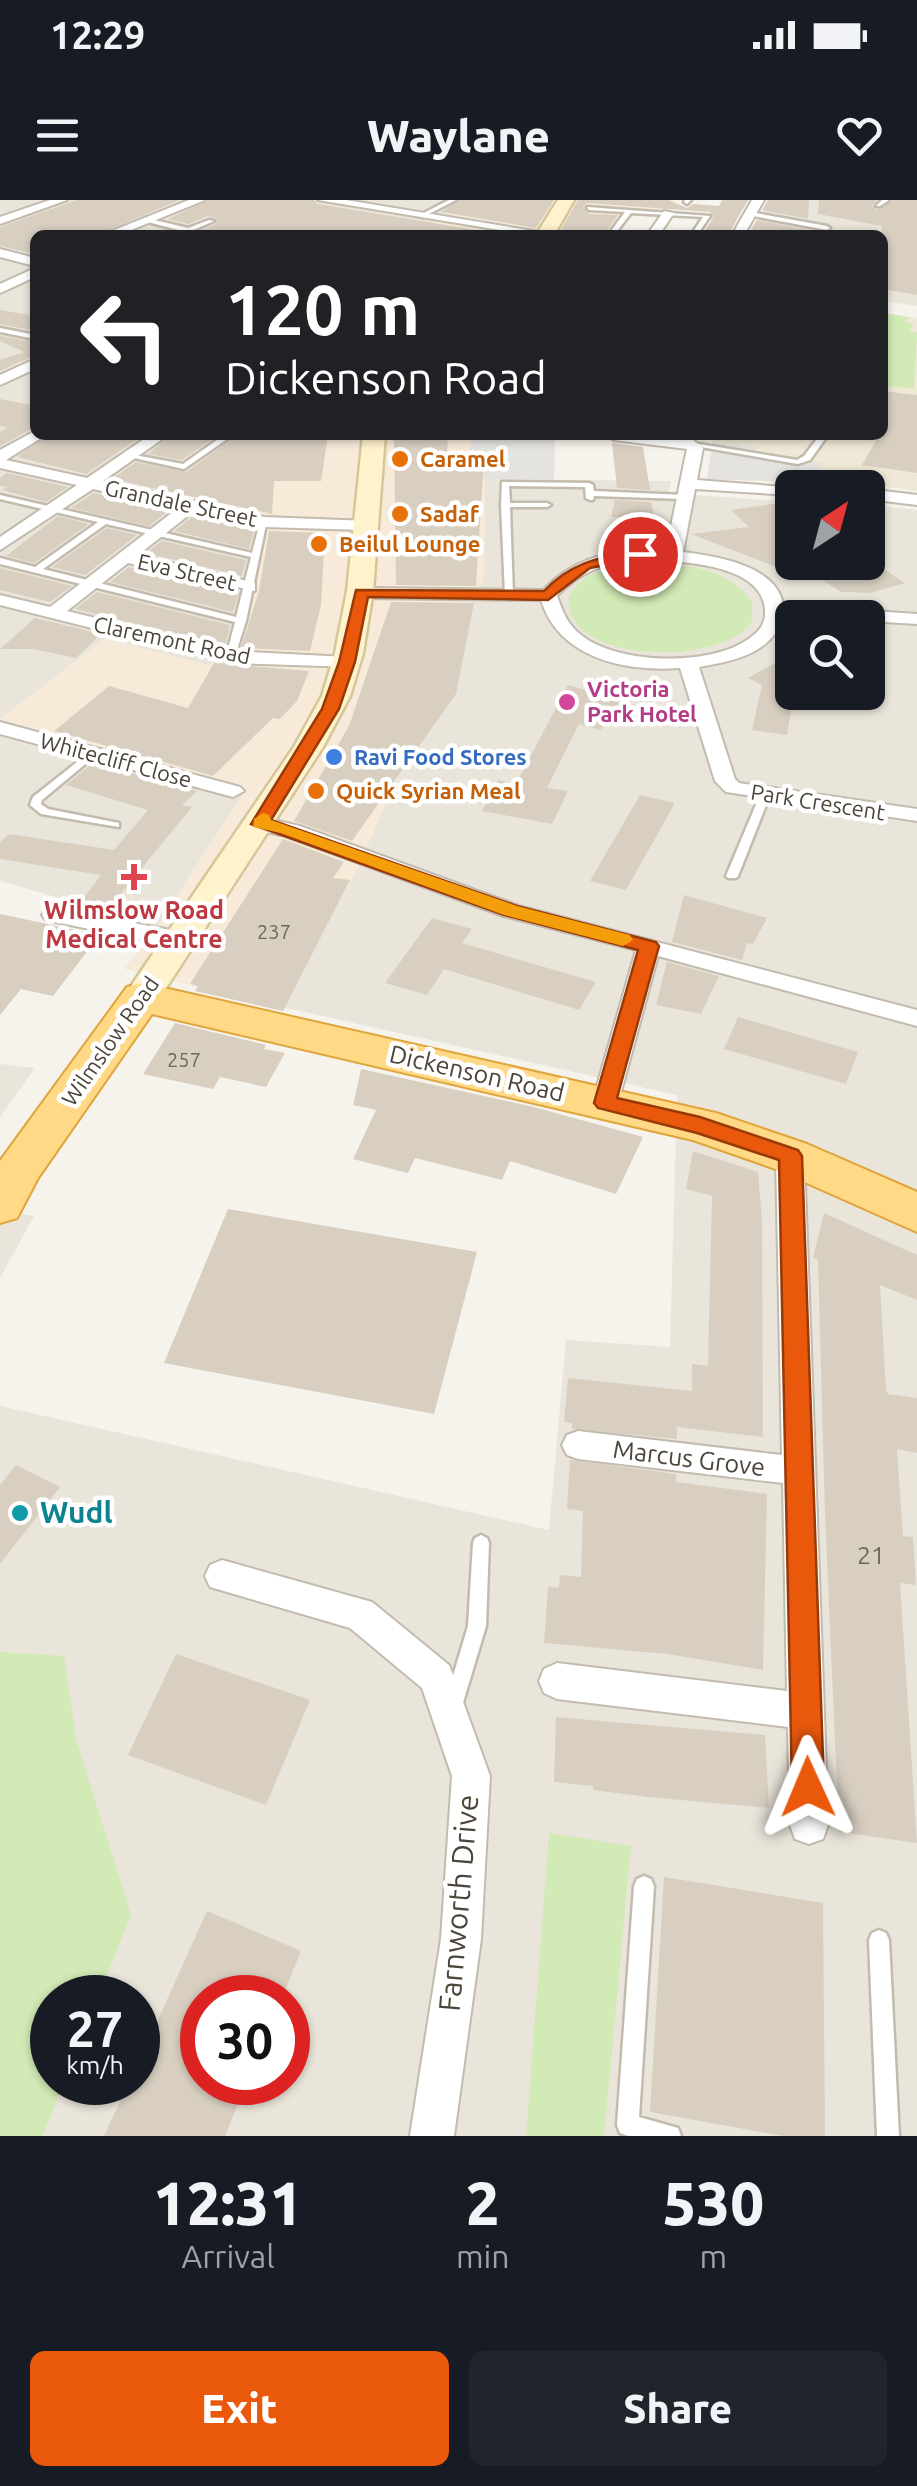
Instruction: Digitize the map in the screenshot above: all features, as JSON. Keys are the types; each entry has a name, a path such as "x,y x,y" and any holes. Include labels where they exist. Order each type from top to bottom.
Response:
{"highway":[{"name":"Dickenson Road","path":"142,997 700,1126 790,1156 917,1213"},
{"name":"Wilmslow Road","path":"0,1205 20,1168 142,997"}],"main road":[{"path":"548,230 566,200"},
{"name":"Wilmslow Road","path":"142,997 260,824 330,709 347,662 362,593 364,525 373,440"}],"street":[{"path":"0,221 61,200"},
{"path":"121,230 199,200"},
{"path":"324,200 507,230"},
{"path":"741,230 758,200"},
{"path":"657,230 668,214"},
{"path":"2,256 30,261"},
{"path":"0,289 30,274"},
{"path":"0,382 30,366"},
{"path":"0,460 30,439"},
{"path":"0,545 153,440"},
{"path":"657,440 691,444 674,554"},
{"name":"Grandale Street","path":"0,460 264,522 364,525"},
{"path":"685,491 775,490"},
{"path":"885,496 917,500"},
{"path":"53,613 192,506"},
{"path":"362,593 548,595 566,576 585,565 611,557 674,554 700,557 742,572 770,596 775,610 768,632 754,645 714,660 688,664 626,659 583,645 556,622 548,595"},
{"name":"Eva Street","path":"124,558 248,587"},
{"name":"Claremont Road","path":"0,600 231,656 347,662"},
{"path":"0,621 22,606"},
{"path":"885,617 917,619"},
{"name":"Park Crescent","path":"688,664 725,781 733,788 917,815"},
{"name":"Whitecliff Close","path":"2,731 233,791"},
{"path":"260,824 286,829 511,910 917,1018"},
{"path":"54,915 181,940"},
{"path":"605,1103 649,946"},
{"path":"790,1156 809,1825"},
{"name":"Marcus Grove","path":"578,1446 800,1471"},
{"name":"Farnworth Drive","path":"222,1576 360,1614 436,1677 471,1776 462,1939 432,2136"},
{"path":"557,1680 806,1710"}],"lane":[{"path":"422,216 454,200"},
{"path":"878,205 886,200"},
{"path":"589,208 706,216 697,230"},
{"path":"614,230 630,210"},
{"path":"750,214 827,228"},
{"path":"146,220 187,230 211,221"},
{"path":"0,330 29,338"},
{"path":"130,456 184,467 221,440"},
{"path":"691,444 798,462 807,458 820,440"},
{"path":"508,594 505,484 589,485 590,496 685,491"},
{"path":"2,499 256,556"},
{"path":"505,505 548,505"},
{"path":"36,570 103,522"},
{"path":"231,656 264,522"},
{"path":"0,561 241,621"},
{"path":"91,754 37,799 35,805 45,812 116,825"},
{"path":"732,876 765,795"},
{"path":"450,1716 476,1626 481,1543"},
{"path":"644,1886 628,2125 670,2136"},
{"path":"879,1940 888,2136"}],"shaded area":[{"path":"0,200 467,200 424,230 30,230 30,361 19,365 30,368 30,440 228,440 157,491 266,516 237,650 207,665 105,639 0,719"},
{"path":"467,200 675,200 669,213 635,211 622,230 423,230"},
{"path":"770,200 917,200 917,306 888,302 888,230 751,230"},
{"path":"888,314 917,318 917,491 885,487 885,470 775,470 775,481 707,479 713,440 888,440"},
{"path":"228,440 486,440 484,578 358,868 282,1007 124,969 157,926 246,790 0,719 105,639 207,665 237,650 266,516 155,491"},
{"path":"471,440 555,440 554,480 483,479 484,457 469,457"},
{"path":"713,442 755,446 755,451 823,463 818,470 775,470 775,481 707,479"},
{"path":"483,479 671,481 668,493 775,501 775,580 885,580 885,507 917,510 917,2136 0,2136 0,1406 549,1530 566,1340 670,1347 677,1095 282,1007 484,578"},
{"path":"0,719 246,790 157,926 0,881"},
{"path":"0,1064 35,1068 0,1117"},
{"path":"0,1209 34,1216 0,1278"}],"green space":[{"path":"888,314 909,317 906,322 914,324 909,331 917,333 914,389 888,386"},
{"path":"652,563 694,567 732,583 752,602 752,622 735,637 709,647 678,652 615,646 590,635 573,619 569,597 584,579 616,566"},
{"path":"0,1652 64,1656 76,1739 131,1915 107,1975 30,1975 30,2105 55,2105 42,2136 0,2136"},
{"path":"549,1833 631,1846 604,2136 526,2136"}],"building":[{"path":"77,200 179,200 110,230 30,230 30,253 0,246 0,227"},
{"path":"209,200 314,200 317,204 476,230 202,230 216,224 217,219 208,216 188,224 168,219"},
{"path":"459,200 554,200 536,228 441,212"},
{"path":"578,200 668,200 687,208 693,204 719,206 722,200 748,200 731,230 705,230 713,218 710,212 587,203 583,206 589,214 618,215 608,230 561,230"},
{"path":"768,200 809,200 808,219 762,210"},
{"path":"819,200 877,200 872,206 876,210 893,200 917,200 917,295 888,290 888,230 818,214"},
{"path":"757,220 808,230 751,230"},
{"path":"0,310 30,315 30,330 0,324"},
{"path":"0,336 30,341 30,357 0,371 0,360 24,352 0,341"},
{"path":"888,392 917,395 917,473 862,465 876,440 888,440"},
{"path":"0,399 30,405 30,430 0,446 0,432 8,427 0,426"},
{"path":"41,440 136,440 86,474 17,457"},
{"path":"166,440 211,440 182,460 148,454"},
{"path":"230,440 327,440 321,481 274,481 272,514 112,479 136,462 186,472"},
{"path":"394,440 448,440 447,456 484,457 476,586 396,585"},
{"path":"612,443 643,447 650,490 617,488"},
{"path":"7,473 68,487 46,502 2,490 7,487 0,486 0,478"},
{"path":"94,493 169,510 149,526 71,508"},
{"path":"615,500 651,502 654,517 611,517"},
{"path":"775,504 775,566 691,534 749,527 731,510"},
{"path":"195,515 254,529 249,549 174,531"},
{"path":"58,516 89,524 34,563 6,556"},
{"path":"107,528 137,535 85,575 52,567"},
{"path":"269,531 325,533 321,605 310,651 241,648 259,591"},
{"path":"162,541 246,560 242,576 146,553"},
{"path":"129,567 239,591 233,612 110,582"},
{"path":"0,568 72,586 50,602 0,590"},
{"path":"885,570 905,583 870,593 841,592 822,580 885,580"},
{"path":"97,592 230,625 225,646 75,609"},
{"path":"391,602 474,603 456,694 352,841 294,821 349,726"},
{"path":"35,618 101,634 76,658 33,649 0,649"},
{"path":"214,663 309,671 297,701 280,719 273,718 213,776 54,731 109,686 188,708"},
{"path":"775,663 775,710 791,710 787,735 752,730 762,685 748,678"},
{"path":"568,685 627,702 600,730 579,724 547,788 568,791 552,824 482,811 498,780 516,784"},
{"path":"93,763 197,791 182,805 192,807 104,914 76,908 101,875 0,859 0,842 9,834 114,850 148,810 66,785"},
{"path":"640,795 675,803 626,890 590,881"},
{"path":"283,839 344,862 333,878 350,880 283,1011 195,991 198,986 190,984"},
{"path":"684,895 767,918 753,944 747,943 742,960 672,942"},
{"path":"0,914 99,936 53,996 21,989 0,1015"},
{"path":"432,918 472,929 462,943 596,982 579,1010 444,969 427,995 385,983"},
{"path":"667,962 719,976 701,1014 656,1005"},
{"path":"738,1017 858,1052 846,1084 724,1049"},
{"path":"175,1023 285,1053 266,1087 220,1077 213,1089 143,1074"},
{"path":"361,1069 534,1107 643,1137 616,1194 510,1161 502,1180 415,1158 408,1173 353,1159 376,1110 353,1105"},
{"path":"693,1151 758,1172 762,1221 763,1437 677,1427 677,1439 572,1429 572,1423 564,1422 568,1378 692,1391 692,1364 708,1366 712,1196 686,1189"},
{"path":"228,1209 477,1252 434,1414 164,1363"},
{"path":"824,1213 917,1255 917,1300 880,1285 886,1390 888,1394 917,1398 917,1453 897,1449 903,1536 913,1537 916,1585 900,1583 917,1843 839,1832 818,1260 813,1258"},
{"path":"570,1460 676,1474 676,1482 767,1494 763,1670 667,1654 544,1643 548,1587 559,1588 560,1575 581,1577 583,1511 567,1509"},
{"name":"Wudl","path":"16,1465 60,1487 0,1564 0,1485"},
{"path":"176,1654 310,1700 266,1805 128,1755"},
{"path":"556,1717 765,1735 769,1808 648,1797 554,1782"},
{"path":"664,1877 823,1903 825,2136 783,2136 650,2112"},
{"path":"207,1911 301,1951 291,1975 180,1975 180,2105 238,2105 225,2136 104,2136 118,2105 160,2105 160,2015"}],"slow traffic":[{"path":"263,819 260,824 286,829 511,910 623,940"}],"place":[{"name":"Caramel","path":"400,459"},
{"name":"Sadaf","path":"400,514"},
{"name":"Beilul Lounge","path":"319,544"},
{"name":"Victoria Park Hotel","path":"567,702"},
{"name":"Ravi Food Stores","path":"334,757"},
{"name":"Quick Syrian Meal","path":"316,791"},
{"name":"Wilmslow Road Medical Centre","path":"134,877"},
{"name":"Wudl","path":"20,1513"}],"route":[{"path":"640,554 585,565 566,576 548,595 362,593 340,688 260,824 286,829 511,910 649,946 605,1103 700,1126 790,1156 808,1787"}]}
